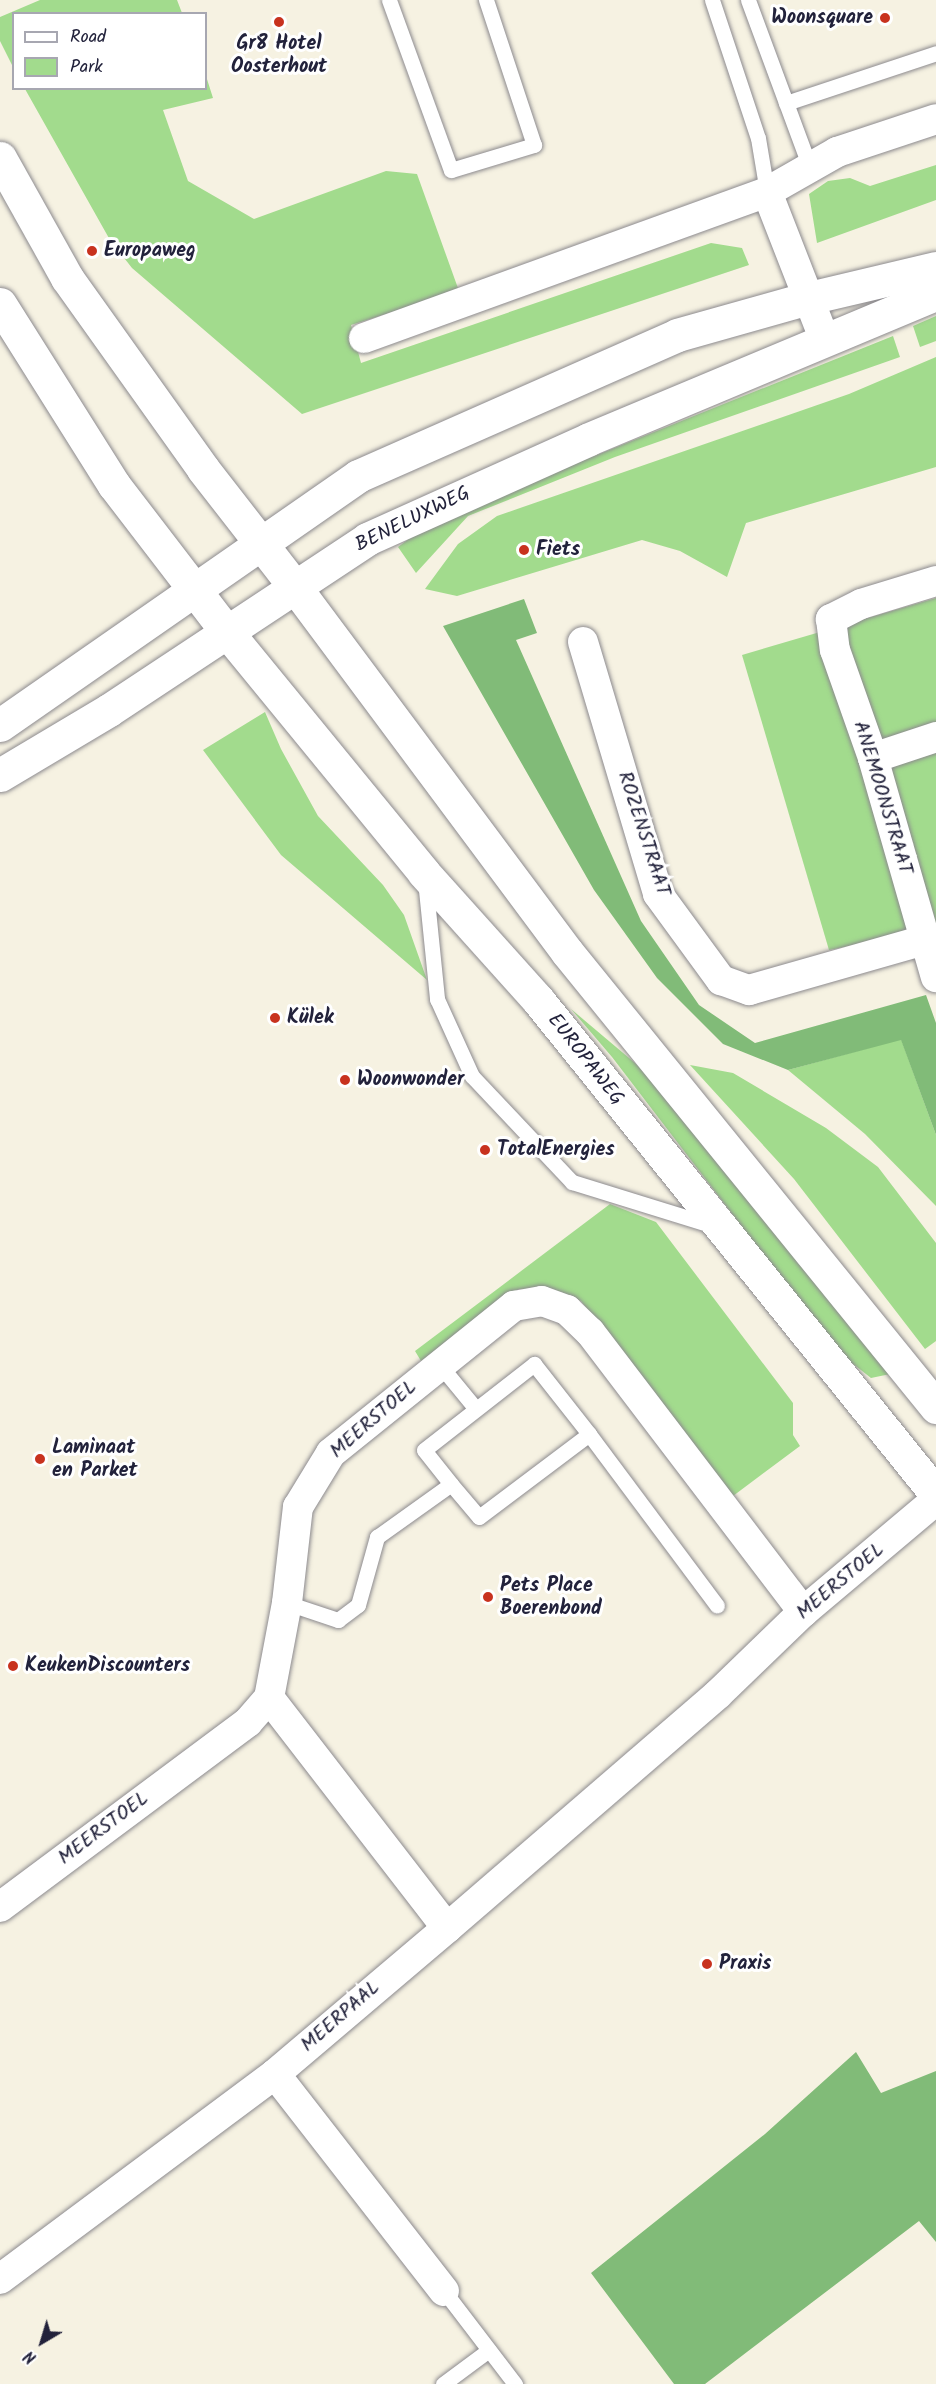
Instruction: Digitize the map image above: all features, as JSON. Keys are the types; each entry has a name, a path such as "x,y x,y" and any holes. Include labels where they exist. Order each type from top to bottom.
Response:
{"main road":[{"path":"0,158 66,278 259,543 295,587 567,952 936,1407"},
{"path":"0,725 358,476 555,386 677,335 809,298 936,268"},
{"name":"BENELUXWEG","path":"0,776 109,710 378,534 589,440 936,294"},
{"path":"0,304 114,485 195,589"},
{"name":"EUROPAWEG","path":"195,589 227,632 424,873 538,1000 719,1228 936,1494"}],"street":[{"path":"364,338 767,192 837,152 936,119"},
{"path":"767,192 825,341"},
{"name":"ANEMOONSTRAAT","path":"936,581 861,604 831,619 835,650 873,758 936,977"},
{"name":"ROZENSTRAAT","path":"583,642 658,894 721,980 749,990 925,940"},
{"path":"873,758 936,737"},
{"name":"MEERSTOEL","path":"0,1907 248,1722 269,1698 287,1603 298,1507 331,1454 448,1357 514,1306 542,1301 567,1310 590,1332 803,1611"},
{"name":"MEERSTOEL","path":"447,1928 748,1667 803,1611 936,1500"},
{"path":"269,1698 447,1928"},
{"name":"MEERPAAL","path":"0,2278 275,2074 447,1928"},
{"path":"275,2074 444,2291"}],"lane":[{"path":"389,0 451,170 534,145 486,0"},
{"path":"712,0 758,138 767,192"},
{"path":"748,0 810,168"},
{"path":"786,103 936,53"},
{"path":"424,873 437,999 472,1076 572,1182 719,1228"},
{"path":"448,1357 476,1409"},
{"path":"589,1434 479,1517 424,1450 534,1364 589,1434 717,1606"},
{"path":"287,1603 338,1620 358,1605 377,1537 451,1484"},
{"path":"444,2291 515,2384"},
{"path":"443,2384 489,2350"}],"green space":[{"path":"40,0 177,0 182,12 12,12 12,65 0,41 0,17"},
{"path":"207,79 213,98 163,110 188,181 254,219 386,171 417,174 459,291 351,325 361,363 711,243 742,248 749,265 302,414 132,268 110,240 26,90 207,90"},
{"path":"936,165 936,200 817,243 809,194 828,181 850,178 870,186"},
{"path":"936,316 936,341 920,347 913,326"},
{"path":"893,336 900,357 615,457 468,516 416,573 398,547 418,532 495,496"},
{"path":"936,357 936,467 746,523 727,577 680,551 642,540 457,596 425,589 458,544 497,516 849,394"},
{"path":"936,598 936,929 829,950 742,655"},
{"path":"524,599 537,633 516,640 641,921 699,1005 755,1043 926,995 936,1023 936,1135 901,1040 788,1070 723,1044 657,978 594,890 443,626"},
{"path":"265,712 281,749 318,816 383,885 404,915 427,980 281,855 203,750"},
{"path":"571,1009 635,1063 691,1118 895,1373 871,1378 838,1352 612,1057"},
{"path":"901,1039 936,1135 936,1206 865,1134 788,1070"},
{"path":"690,1065 733,1073 826,1128 878,1167 936,1243 936,1341 925,1349 794,1179"},
{"path":"610,1204 656,1222 793,1403 793,1435 800,1446 733,1496 581,1301 561,1292 519,1289 421,1361 415,1351"},
{"path":"856,2052 881,2093 936,2071 936,2242 919,2221 705,2384 674,2384 591,2273 765,2134"}],"place":[{"name":"Woonsquare","path":"885,18"},
{"name":"Gr8 Hotel Oosterhout","path":"279,22"},
{"name":"Europaweg","path":"92,251"},
{"name":"Fiets","path":"524,550"},
{"name":"Külek","path":"275,1018"},
{"name":"Woonwonder","path":"345,1080"},
{"name":"TotalEnergies","path":"485,1150"},
{"name":"Laminaat en Parket","path":"40,1459"},
{"name":"Pets Place Boerenbond","path":"488,1597"},
{"name":"KeukenDiscounters","path":"13,1666"},
{"name":"Praxis","path":"707,1964"}]}
